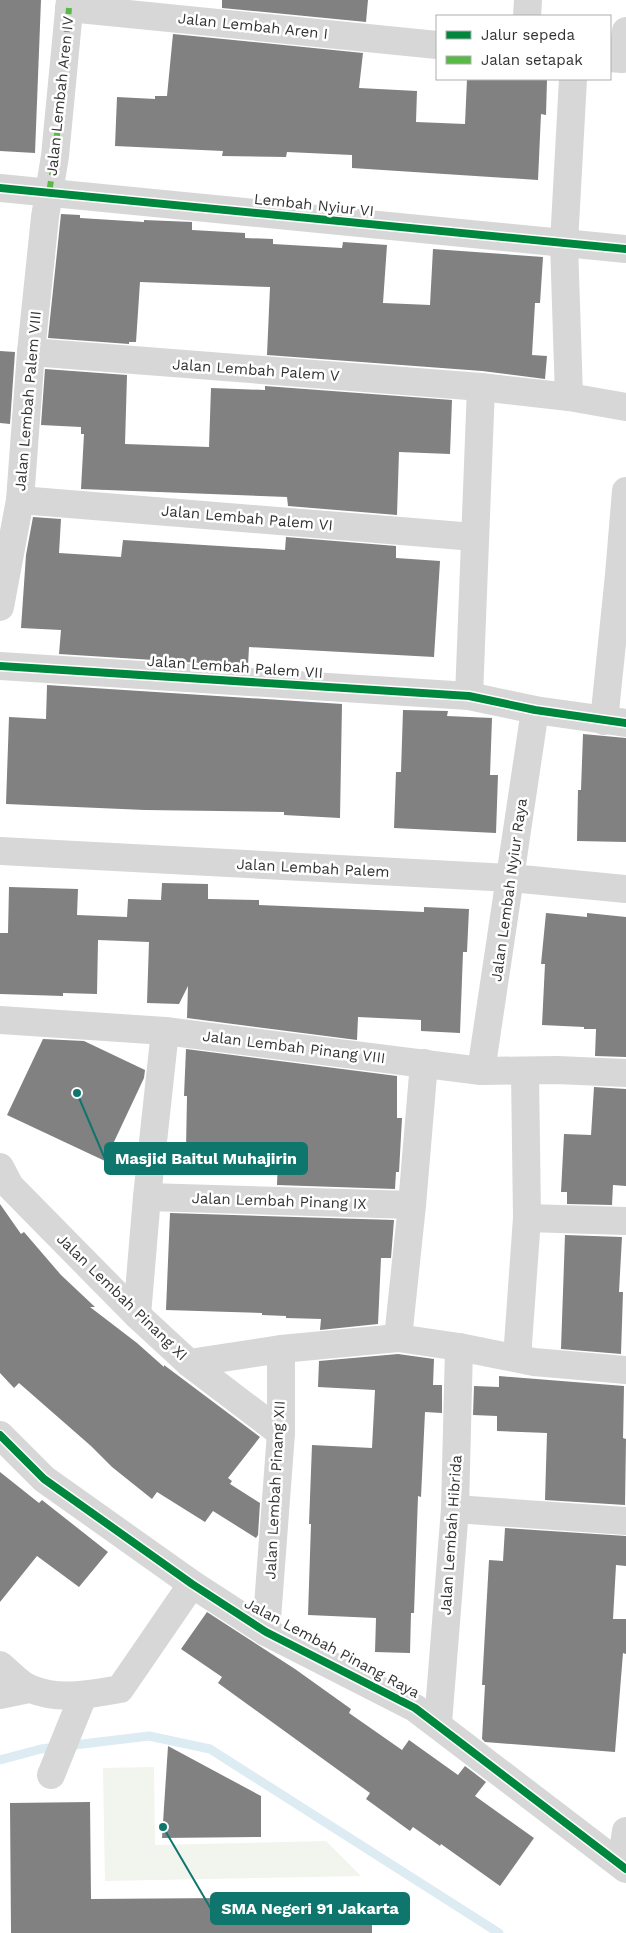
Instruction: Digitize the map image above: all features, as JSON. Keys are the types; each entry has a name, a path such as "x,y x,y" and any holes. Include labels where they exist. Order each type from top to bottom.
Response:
{"street":[{"path":"527,15 528,0"},
{"name":"Jalan Lembah Aren I","path":"70,4 436,45"},
{"name":"Jalan Lembah Aren IV","path":"49,193 55,156 70,4"},
{"path":"619,59 626,31"},
{"path":"569,397 564,243 573,80"},
{"name":"Lembah Nyiur VI","path":"0,188 626,249"},
{"name":"Jalan Lembah Palem VIII","path":"0,608 20,500 31,352 49,193"},
{"name":"Jalan Lembah Palem V","path":"31,352 481,387 569,397 626,407"},
{"path":"469,696 481,387"},
{"path":"615,722 626,491"},
{"name":"Jalan Lembah Palem VI","path":"20,500 474,537"},
{"name":"Jalan Lembah Palem VII","path":"0,666 469,696 535,710 615,722"},
{"name":"Jalan Lembah Nyiur Raya","path":"482,1071 535,710"},
{"name":"Jalan Lembah Palem","path":"0,851 511,878 626,890"},
{"name":"Jalan Lembah Pinang VIII","path":"0,1020 164,1031 482,1071 557,1070 626,1074"},
{"path":"137,1316 164,1031"},
{"path":"398,1338 424,1063"},
{"path":"517,1358 527,1218 525,1071"},
{"name":"Jalan Lembah Pinang XI","path":"0,1167 10,1186 137,1316 189,1363 281,1433"},
{"name":"Jalan Lembah Pinang IX","path":"147,1197 412,1205"},
{"path":"527,1218 626,1221"},
{"path":"189,1363 281,1349 398,1338 460,1347 534,1362 626,1370"},
{"name":"Jalan Lembah Hibrida","path":"438,1723 455,1510 460,1347"},
{"name":"Jalan Lembah Pinang XII","path":"266,1632 281,1433 281,1349"},
{"name":"Jalan Lembah Pinang Raya","path":"0,1435 44,1479 192,1584 266,1632 415,1708 438,1723 623,1867"},
{"path":"455,1510 626,1521"},
{"path":"0,1695 29,1689 55,1694 83,1696 120,1689 192,1584"},
{"path":"0,1665 29,1689"},
{"path":"51,1775 83,1696"},
{"path":"623,1867 626,1831"}],"shaded area":[{"path":"154,1767 155,1845 326,1841 361,1876 105,1881 103,1768"}],"building":[{"path":"0,0 41,0 35,153 0,151"},
{"path":"222,0 368,0 366,22 222,8"},
{"path":"173,34 363,53 359,88 417,91 416,122 465,124 467,80 547,80 546,115 541,114 538,180 352,168 352,155 287,152 286,157 222,156 223,151 115,146 117,97 155,99 155,96 167,96"},
{"path":"61,214 80,215 80,218 144,222 144,220 192,222 192,230 245,233 245,238 273,239 273,244 342,248 343,242 387,245 383,303 430,305 433,249 543,257 540,303 535,303 532,355 547,356 545,379 482,371 267,355 270,287 140,282 136,342 129,342 129,344 48,338"},
{"path":"0,351 15,352 10,424 0,423"},
{"path":"45,369 127,375 125,444 209,447 211,388 265,390 265,386 452,400 450,454 399,452 397,515 288,506 287,497 81,489 84,434 81,434 81,427 41,425"},
{"path":"33,517 61,519 59,553 121,557 123,540 285,550 286,537 396,546 396,558 440,561 434,657 249,647 248,666 59,654 61,630 21,628 26,555"},
{"path":"47,685 342,704 340,818 284,815 284,812 145,810 6,804 9,717 46,719"},
{"path":"403,710 448,711 447,716 492,718 490,775 498,775 496,833 394,828 396,772 401,772"},
{"path":"583,734 626,738 626,842 577,841 578,790 581,790"},
{"path":"162,883 208,884 208,899 259,900 259,905 424,912 424,907 469,909 467,952 463,952 460,1033 421,1031 421,1020 358,1017 357,1040 187,1018 188,986 179,1004 147,1003 149,942 98,940 97,994 63,993 63,996 0,994 0,933 8,933 9,887 78,889 77,915 127,917 128,899 161,900"},
{"path":"546,913 587,917 587,913 626,917 626,1057 595,1056 596,1029 542,1025 545,964 541,964"},
{"path":"43,1039 84,1041 145,1070 144,1078 105,1161 7,1115"},
{"path":"186,1049 397,1076 397,1118 402,1118 399,1172 396,1172 395,1189 277,1185 278,1156 247,1154 247,1152 186,1149 187,1096 184,1096"},
{"path":"594,1087 626,1089 626,1186 613,1185 612,1205 567,1204 567,1192 561,1192 564,1134 591,1135"},
{"path":"0,1204 21,1234 24,1232 61,1275 95,1307 90,1307 137,1343 164,1367 164,1365 260,1437 228,1478 232,1481 230,1484 260,1503 258,1535 256,1538 213,1511 205,1522 157,1492 152,1499 112,1467 91,1446 19,1383 14,1388 0,1373"},
{"path":"170,1213 394,1220 391,1258 381,1258 378,1324 320,1330 321,1319 286,1318 286,1316 262,1315 262,1313 166,1310"},
{"path":"565,1235 622,1237 619,1292 623,1292 621,1354 561,1349"},
{"path":"398,1354 434,1359 433,1385 442,1385 442,1413 425,1412 421,1497 418,1496 414,1613 411,1613 410,1653 375,1652 376,1618 308,1615 312,1445 372,1448 375,1390 318,1387 319,1361"},
{"path":"499,1376 624,1386 623,1438 626,1439 625,1505 545,1500 547,1433 497,1431 497,1416 473,1415 474,1386 499,1387"},
{"path":"0,1472 39,1503 42,1500 108,1552 79,1587 37,1556 0,1602"},
{"path":"505,1528 626,1536 626,1566 616,1565 613,1619 626,1619 626,1654 623,1653 615,1752 485,1742 482,1739 485,1685 482,1685 489,1560 503,1561"},
{"path":"207,1612 295,1669 351,1709 349,1713 402,1750 409,1740 458,1775 465,1766 486,1782 475,1796 534,1838 500,1886 441,1844 440,1846 413,1827 410,1831 366,1799 370,1793 218,1683 222,1677 181,1649"},
{"path":"168,1746 261,1796 261,1837 162,1838"},
{"path":"90,1802 91,1899 372,1897 372,1933 11,1933 10,1803"}],"waterway":[{"path":"0,1760 41,1749 149,1736 210,1749 499,1933"}],"marked path":[{"path":"49,193 55,156 69,8"}],"cycle path":[{"path":"0,188 626,249"},
{"path":"0,666 469,696 535,710 626,723"},
{"path":"0,1435 44,1479 192,1584 266,1632 415,1708 626,1869"}],"place":[{"name":"Masjid Baitul Muhajirin","path":"77,1093"},
{"name":"SMA Negeri 91 Jakarta","path":"163,1827"}]}
